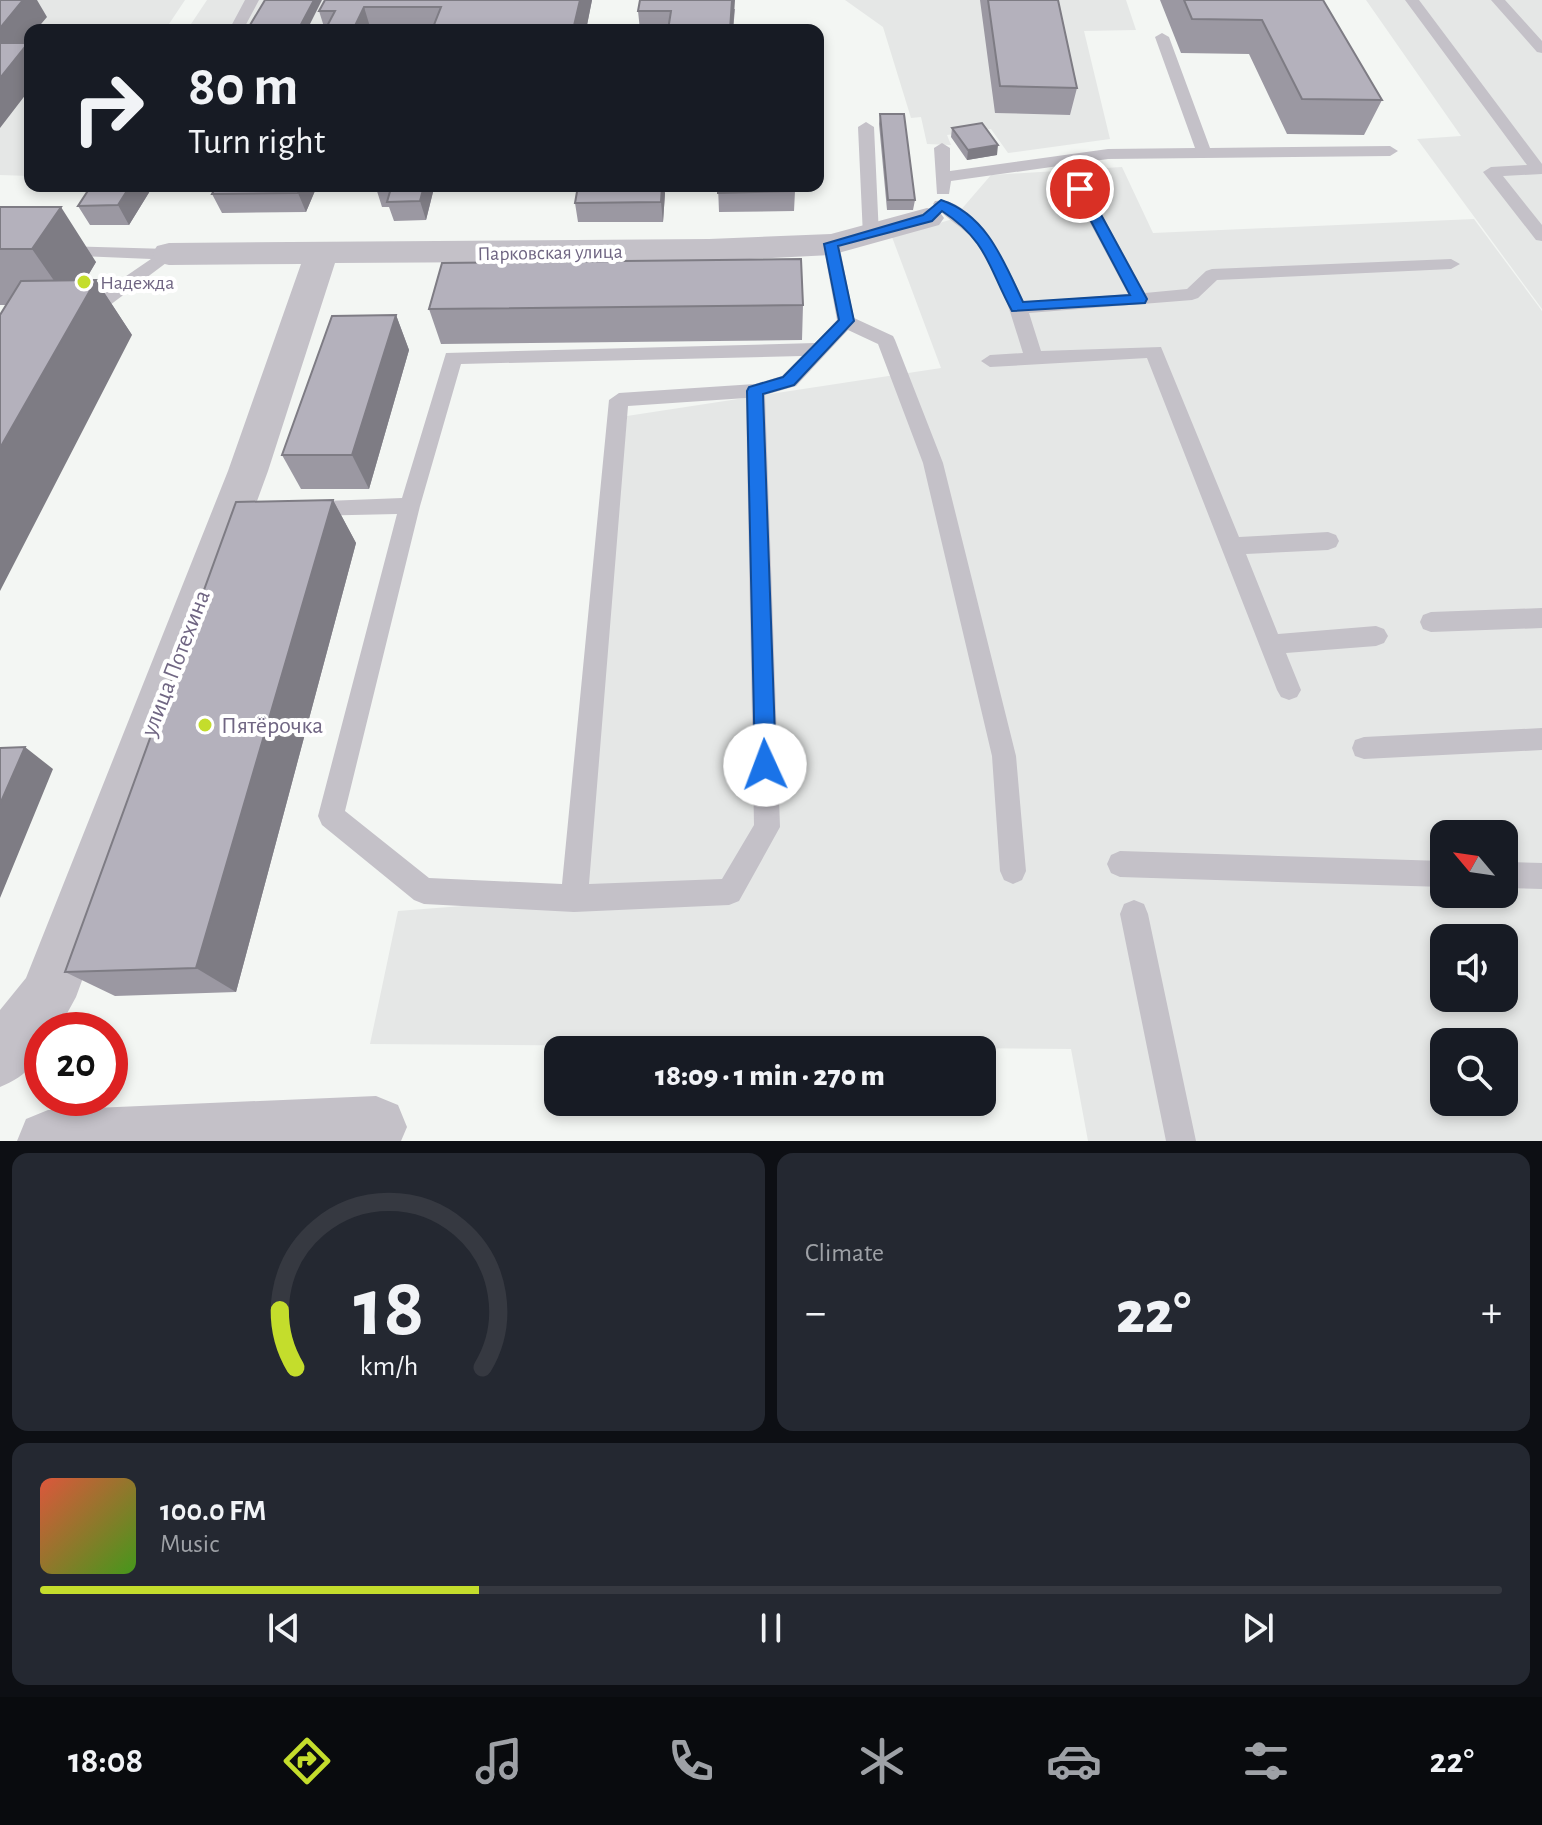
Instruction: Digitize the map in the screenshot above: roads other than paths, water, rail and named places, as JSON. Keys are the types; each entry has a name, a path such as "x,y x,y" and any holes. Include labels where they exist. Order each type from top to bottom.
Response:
{"street":[{"name":"Парковская улица","path":"169,254 709,250 831,244 871,236 934,211"},
{"name":"улица Потехина","path":"0,1057 47,997 241,514 321,255"},
{"path":"48,1141 376,1127"}],"lane":[{"path":"239,24 252,0"},
{"path":"1412,0 1540,169"},
{"path":"1498,0 1542,49"},
{"path":"1162,37 1204,153"},
{"path":"866,127 871,236"},
{"path":"942,148 943,177 934,211 970,223 992,251 1018,308 1034,359"},
{"path":"943,177 1108,154 1390,151"},
{"path":"1540,169 1491,172 1542,236"},
{"path":"1080,189 1140,299"},
{"path":"831,244 846,321"},
{"path":"44,250 169,254"},
{"path":"63,321 104,301 169,254"},
{"path":"1018,308 1192,294 1212,275 1451,264"},
{"path":"574,898 619,400 755,391 789,381 846,321"},
{"path":"846,321 886,340 933,463 1004,756 1013,871"},
{"path":"755,391 767,827 729,892 574,898 424,891 331,816 410,506 453,358 817,349"},
{"path":"990,361 1154,351 1289,690"},
{"path":"289,510 410,506"},
{"path":"1231,546 1328,541"},
{"path":"1431,622 1542,618"},
{"path":"1271,644 1376,636"},
{"path":"1364,748 1542,739"},
{"path":"1120,864 1430,874"},
{"path":"1518,875 1542,876"},
{"path":"1134,914 1181,1141"}],"place":[{"name":"Надежда","path":"84,282"},
{"name":"Пятёрочка","path":"205,725"}]}
